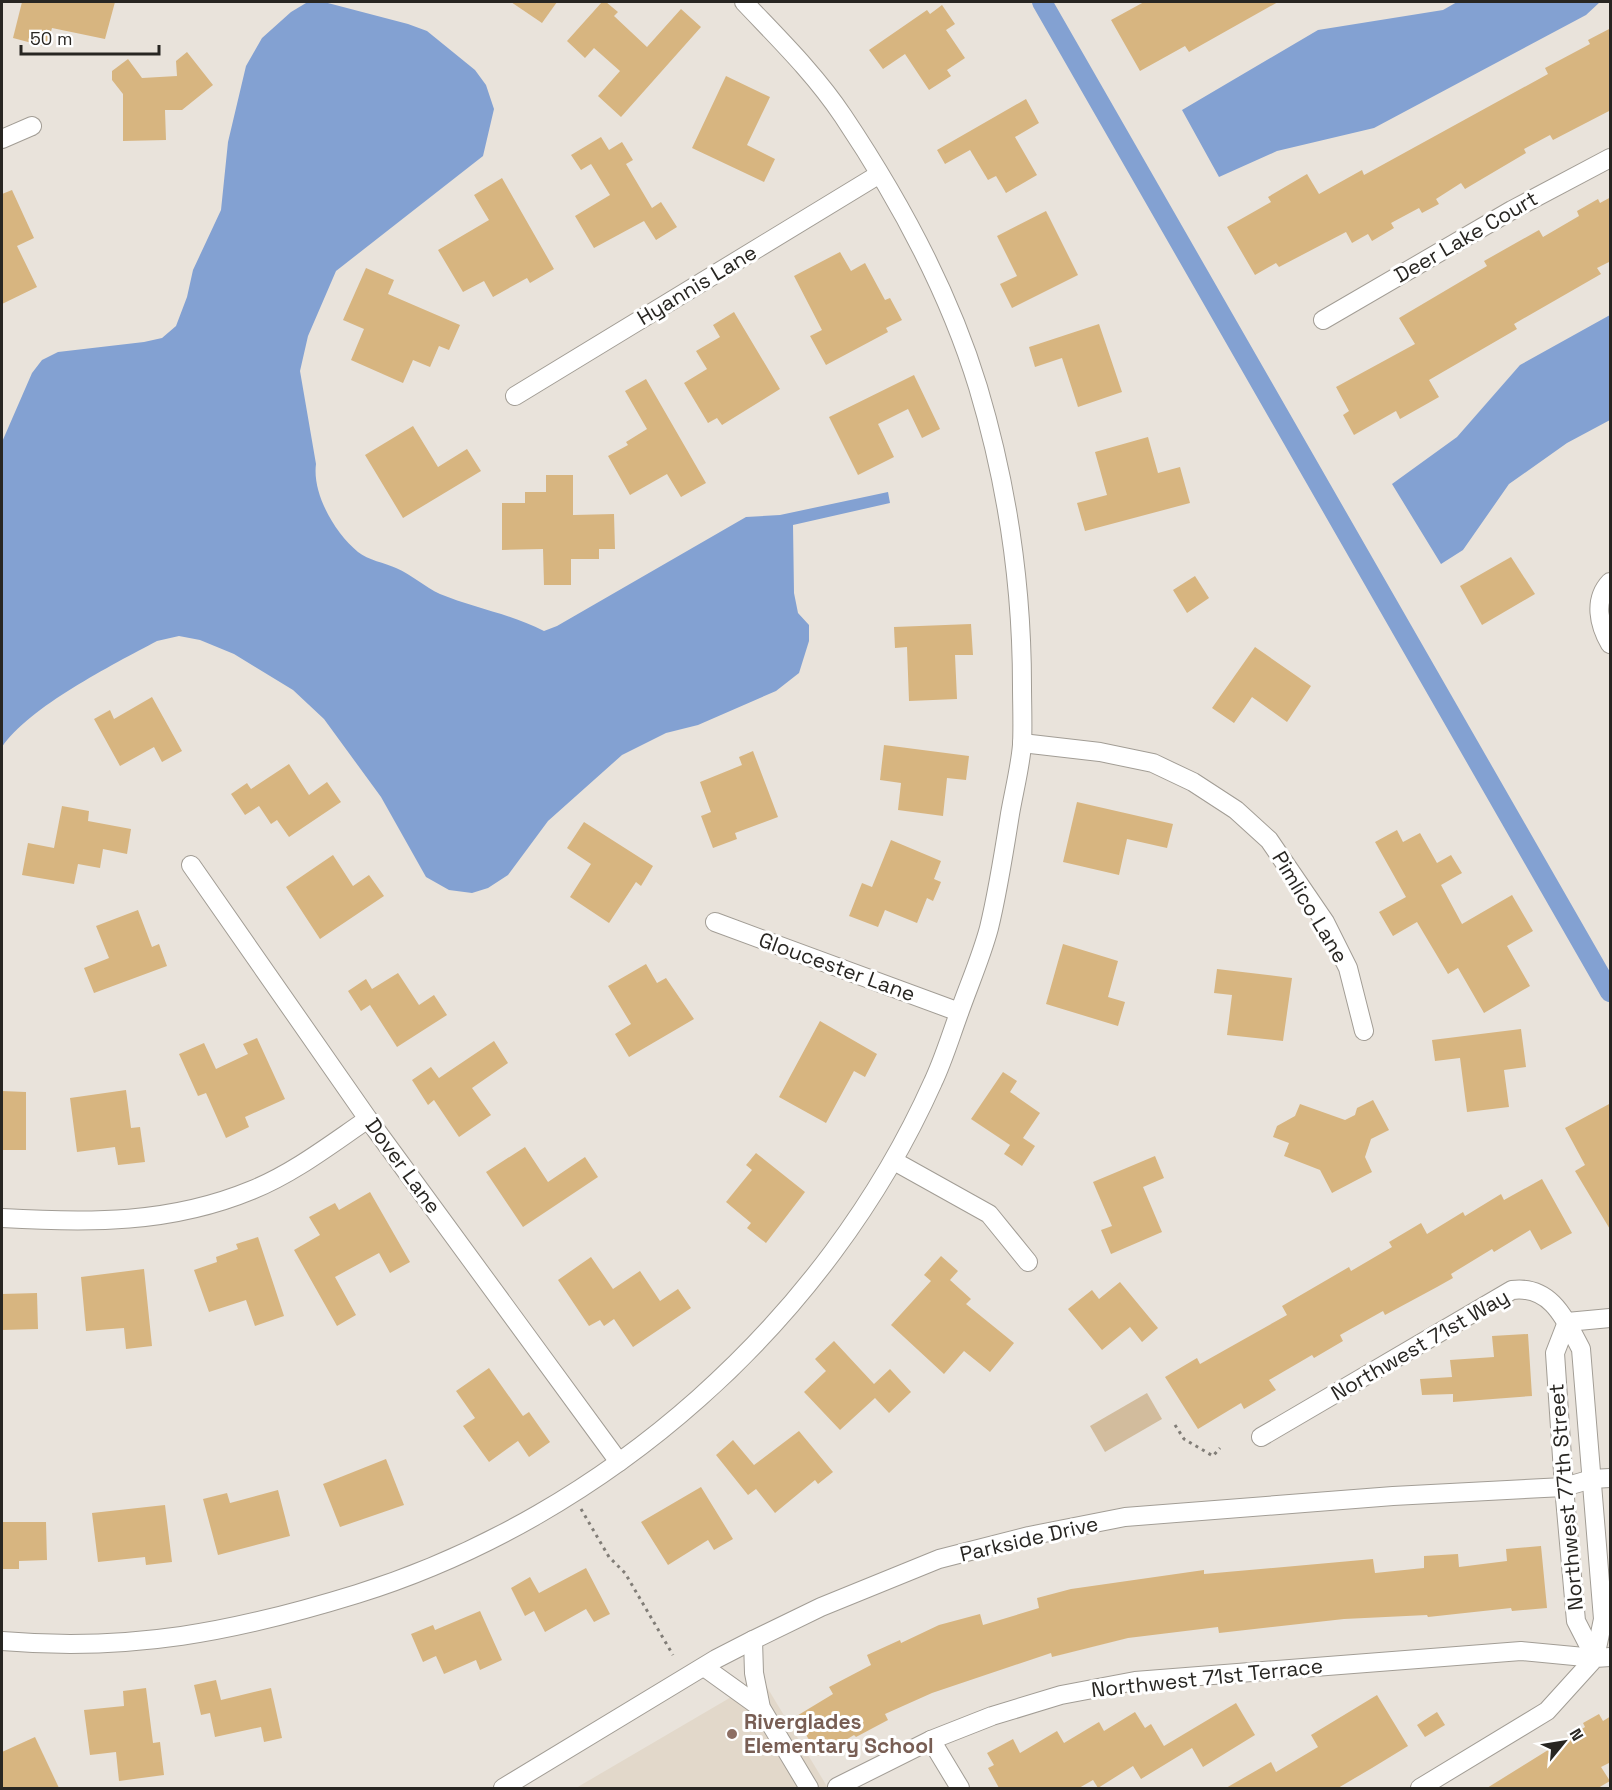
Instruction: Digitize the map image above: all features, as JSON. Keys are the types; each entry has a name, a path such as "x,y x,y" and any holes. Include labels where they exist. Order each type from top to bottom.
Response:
{"street":[{"path":"2,1641 118,1644 199,1635 292,1614 394,1582 473,1550 573,1494 619,1462 690,1406 757,1343 814,1278 894,1161 935,1079 988,931 1022,743 1022,646 1014,554 1000,473 977,384 946,303 914,237 841,114 793,53 744,2"},
{"path":"2,139 32,126"},
{"name":"Deer Lake Court","path":"1323,320 1512,210 1611,158"},
{"name":"Hyannis Lane","path":"515,396 879,175"},
{"path":"1611,582 1599,601 1599,616 1611,644"},
{"name":"Pimlico Lane","path":"1022,743 1100,752 1153,763 1193,782 1236,810 1269,840 1325,922 1348,968 1364,1031"},
{"name":"Dover Lane","path":"191,865 368,1119 619,1462"},
{"name":"Gloucester Lane","path":"715,922 959,1012"},
{"path":"2,1218 60,1222 126,1221 197,1209 254,1190 305,1162 368,1119"},
{"path":"894,1161 989,1214 1028,1262"},
{"name":"Northwest 71st Way","path":"1261,1437 1512,1290 1528,1288 1545,1295 1567,1322"},
{"path":"1567,1322 1611,1318"},
{"name":"Northwest 77th Street","path":"1567,1322 1581,1349 1604,1619 1603,1657"},
{"name":"Northwest 77th Street","path":"1567,1322 1555,1353 1576,1621 1603,1657"},
{"path":"1556,1371 1583,1369"},
{"name":"Parkside Drive","path":"503,1788 753,1640 821,1607 939,1559 1029,1536 1125,1517 1393,1496 1564,1487 1592,1479 1611,1478"},
{"path":"1574,1592 1601,1591"},
{"path":"753,1640 754,1673 761,1708 809,1788"},
{"name":"Northwest 71st Terrace","path":"837,1787 931,1740 993,1716 1061,1695 1135,1681 1521,1651 1603,1657"},
{"path":"1420,1788 1547,1712 1603,1657"},
{"path":"704,1667 761,1708"},
{"path":"931,1740 960,1788"}],"path":[{"path":"1175,1425 1184,1439 1213,1456 1220,1448"},
{"path":"573,1494 609,1557 625,1573 673,1655"}],"shaded area":[{"path":"1147,1393 1162,1419 1105,1452 1090,1426"},
{"name":"Riverglades Elementary School","path":"762,1679 828,1788 576,1788"}],"water":[{"path":"324,2 427,31 475,70 486,85 494,109 483,156 336,271 308,336 300,371 318,488 321,500 334,524 358,552 402,571 440,594 519,620 544,631 557,626 746,517 780,515 888,492 890,503 793,525 794,593 798,613 809,625 809,641 799,673 776,691 698,725 666,733 622,755 548,821 508,875 488,888 472,893 449,890 426,877 381,797 324,719 293,690 234,654 200,640 179,636 157,641 118,662 51,702 31,717 2,747 2,442 32,373 42,360 58,352 162,338 176,326 187,297 193,270 221,210 228,142 246,66 262,38 291,12 306,3"},
{"path":"1457,2 1600,2 1586,15 1374,128 1277,151 1219,177 1182,110 1318,30 1443,10"},
{"path":"1610,315 1610,420 1567,443 1509,484 1463,550 1441,564 1392,484 1457,437 1520,365"}],"building":[{"path":"22,2 115,2 105,39 52,28 47,47 13,38"},
{"path":"511,2 557,2 542,23"},
{"path":"602,2 606,2 618,12 614,16 647,47 681,9 701,27 621,117 598,96 620,71 594,48 585,58 567,41"},
{"path":"1144,2 1278,2 1189,52 1185,46 1140,71 1111,20"},
{"path":"942,5 955,24 946,30 965,58 947,70 951,76 929,90 905,54 883,69 869,50 927,10 930,14"},
{"path":"1611,28 1611,110 1553,140 1550,135 1524,149 1526,153 1465,189 1461,183 1436,199 1439,204 1422,213 1419,208 1391,223 1394,228 1372,241 1368,234 1352,243 1346,232 1279,267 1276,263 1255,275 1227,227 1271,202 1268,197 1307,174 1319,194 1362,170 1364,175 1548,74 1545,68 1590,44 1588,40"},
{"path":"187,52 213,85 182,110 165,110 166,140 123,141 123,94 112,80 112,71 128,59 142,78 177,76 176,61"},
{"path":"726,76 770,97 747,145 775,159 764,182 692,148"},
{"path":"1026,99 1039,123 1015,137 1037,175 1006,193 996,176 988,180 970,150 945,164 937,150"},
{"path":"601,137 609,150 622,142 633,160 626,164 652,208 661,202 677,227 656,240 644,221 594,248 575,216 610,195 591,164 581,170 571,155"},
{"path":"502,178 554,269 530,283 527,278 493,297 484,281 463,292 438,250 489,220 474,195"},
{"path":"12,190 34,238 17,246 37,287 2,304 2,194"},
{"path":"1611,197 1611,261 1597,268 1601,274 1514,324 1517,329 1429,380 1439,397 1400,419 1396,411 1354,435 1343,415 1349,411 1336,387 1415,344 1399,318 1487,266 1484,261 1539,230 1543,237 1579,216 1577,211 1598,199 1600,203"},
{"path":"1046,211 1078,275 1012,308 1000,284 1017,276 997,236"},
{"path":"840,252 851,271 865,263 885,300 890,298 902,320 886,328 888,332 826,365 810,336 822,330 794,276"},
{"path":"366,268 394,280 388,294 460,325 449,350 439,346 430,367 413,360 403,383 351,360 364,329 343,320"},
{"path":"734,312 780,389 722,425 717,418 708,423 684,383 707,369 696,351 720,337 713,325"},
{"path":"1099,324 1122,392 1078,407 1062,358 1035,367 1029,347"},
{"path":"914,375 940,429 922,438 908,409 878,424 894,457 858,475 829,417"},
{"path":"646,379 706,483 681,497 667,474 630,495 608,456 628,445 626,442 647,429 625,391"},
{"path":"413,426 438,467 467,449 481,471 403,518 365,455"},
{"path":"1148,437 1158,473 1180,467 1190,503 1085,531 1077,503 1107,495 1095,452"},
{"path":"546,475 573,475 573,515 614,514 615,549 599,549 599,559 571,559 571,585 544,585 543,549 502,550 502,503 525,503 525,492 546,492"},
{"path":"1511,557 1535,594 1482,625 1460,586"},
{"path":"1195,576 1209,598 1187,613 1173,590"},
{"path":"971,624 973,655 955,655 957,699 909,701 907,647 895,648 894,627"},
{"path":"1255,647 1311,686 1287,722 1252,697 1234,723 1212,708"},
{"path":"152,697 182,751 162,762 154,747 120,766 94,719 110,710 114,719"},
{"path":"884,745 969,756 966,780 947,778 943,816 898,810 901,783 880,780"},
{"path":"753,751 778,817 735,833 737,839 713,848 701,816 711,812 700,782 742,765 739,757"},
{"path":"289,764 309,795 327,782 341,802 289,837 277,820 271,824 259,806 245,815 231,794 247,783 251,789"},
{"path":"1077,802 1173,824 1167,848 1127,839 1119,875 1063,862"},
{"path":"62,806 89,811 88,821 131,829 127,854 103,849 100,868 78,864 74,884 22,875 28,843 54,848"},
{"path":"584,822 653,866 641,886 636,882 609,923 570,897 591,864 567,848"},
{"path":"1397,830 1403,842 1420,833 1437,863 1451,855 1462,873 1441,885 1462,924 1512,895 1533,931 1507,946 1530,986 1484,1013 1458,968 1448,974 1417,922 1393,936 1379,912 1406,897 1375,842"},
{"path":"891,840 941,861 934,879 941,882 933,901 927,898 917,923 885,910 878,927 849,916 862,883 872,887"},
{"path":"333,855 353,886 369,875 384,896 320,939 286,887"},
{"path":"138,910 152,947 159,944 167,966 94,993 84,968 109,958 96,926"},
{"path":"1063,944 1118,961 1108,997 1125,1002 1118,1026 1046,1004"},
{"path":"646,964 657,983 666,978 694,1019 629,1057 615,1034 631,1024 608,986"},
{"path":"1217,969 1292,978 1283,1041 1227,1035 1232,995 1214,993"},
{"path":"398,973 419,1005 434,995 447,1015 397,1047 370,1005 361,1011 348,991 366,979 372,989"},
{"path":"820,1021 877,1054 865,1077 854,1071 826,1123 779,1097"},
{"path":"1521,1029 1526,1067 1504,1070 1509,1107 1467,1112 1460,1058 1435,1061 1432,1040"},
{"path":"257,1038 285,1099 245,1117 249,1127 226,1138 206,1093 198,1096 179,1054 204,1043 216,1069 248,1054 243,1044"},
{"path":"494,1041 508,1063 472,1088 491,1115 459,1137 434,1100 428,1105 412,1080 431,1067 439,1078"},
{"path":"1003,1072 1017,1081 1010,1092 1040,1113 1023,1138 1035,1146 1022,1166 1004,1154 1010,1145 971,1119"},
{"path":"126,1090 131,1128 140,1127 145,1162 118,1165 115,1147 77,1152 70,1098"},
{"path":"2,1091 26,1092 26,1150 2,1150"},
{"path":"1373,1100 1389,1130 1371,1139 1365,1157 1372,1172 1332,1193 1320,1170 1284,1156 1289,1143 1273,1137 1277,1126 1295,1116 1300,1104 1345,1120 1355,1115 1357,1108"},
{"path":"1611,1103 1611,1231 1575,1171 1585,1165 1565,1128"},
{"path":"525,1147 548,1182 585,1157 598,1177 523,1227 486,1172"},
{"path":"756,1153 805,1192 766,1243 747,1228 751,1223 726,1202 752,1170 746,1165"},
{"path":"1155,1156 1164,1178 1143,1187 1162,1232 1111,1254 1101,1230 1112,1226 1093,1182"},
{"path":"1542,1179 1572,1233 1541,1250 1530,1230 1494,1252 1492,1249 1451,1274 1453,1278 1385,1315 1383,1311 1340,1335 1343,1341 1314,1358 1312,1355 1269,1380 1276,1390 1244,1409 1241,1403 1198,1429 1165,1377 1197,1358 1200,1364 1287,1315 1282,1306 1349,1267 1351,1271 1392,1247 1389,1242 1421,1223 1427,1234 1463,1212 1465,1216 1501,1194 1504,1200"},
{"path":"370,1192 410,1262 390,1273 379,1253 335,1277 356,1315 337,1326 294,1250 320,1235 309,1217 335,1203 339,1210"},
{"path":"258,1237 284,1316 255,1326 246,1300 209,1312 194,1270 217,1262 216,1257 238,1249 236,1244"},
{"path":"941,1256 958,1271 950,1280 971,1299 966,1304 1014,1343 990,1372 964,1351 944,1374 891,1325 931,1281 924,1275"},
{"path":"591,1257 613,1289 640,1271 660,1301 678,1289 691,1308 633,1347 614,1319 604,1326 600,1320 589,1326 558,1280"},
{"path":"144,1269 152,1346 126,1349 124,1328 86,1331 81,1277"},
{"path":"1120,1282 1158,1328 1142,1342 1130,1327 1102,1350 1068,1309 1092,1290 1099,1299"},
{"path":"37,1293 38,1329 2,1330 2,1294"},
{"path":"1528,1334 1532,1396 1453,1402 1453,1394 1422,1395 1420,1379 1452,1377 1450,1360 1494,1357 1492,1336"},
{"path":"834,1341 874,1384 890,1369 911,1392 889,1413 875,1398 840,1430 804,1392 826,1371 815,1359"},
{"path":"489,1368 523,1416 529,1412 550,1442 529,1457 518,1441 489,1462 463,1426 475,1418 456,1391"},
{"path":"799,1431 833,1472 818,1484 815,1480 775,1513 756,1489 748,1495 716,1455 733,1440 754,1465"},
{"path":"386,1459 404,1505 340,1527 323,1484"},
{"path":"701,1487 733,1539 714,1550 708,1540 668,1565 641,1522"},
{"path":"278,1490 290,1536 218,1555 203,1499 227,1493 230,1503"},
{"path":"165,1505 172,1562 146,1565 145,1557 98,1562 92,1513"},
{"path":"2,1522 46,1522 47,1560 19,1561 19,1569 2,1569"},
{"path":"1541,1546 1547,1608 1512,1611 1511,1608 1428,1617 1427,1615 1344,1619 1219,1633 1218,1627 1128,1638 1052,1657 1051,1653 932,1693 885,1714 888,1720 856,1737 854,1735 819,1756 795,1717 833,1694 829,1687 871,1665 867,1655 900,1640 901,1643 939,1625 980,1614 983,1625 1039,1608 1037,1598 1071,1589 1204,1570 1204,1574 1373,1559 1375,1573 1424,1568 1424,1556 1458,1554 1459,1567 1507,1561 1506,1549"},
{"path":"586,1568 610,1614 594,1622 586,1609 545,1632 534,1611 525,1616 511,1588 530,1577 539,1593"},
{"path":"480,1611 502,1660 480,1670 476,1660 444,1674 436,1656 423,1662 411,1634 433,1625 435,1630"},
{"path":"216,1680 221,1700 271,1688 282,1738 264,1742 261,1727 215,1737 210,1713 201,1715 194,1685"},
{"path":"146,1688 153,1743 160,1742 164,1775 119,1781 116,1752 90,1755 84,1710 124,1706 123,1691"},
{"path":"1377,1695 1408,1746 1338,1788 1226,1788 1271,1762 1276,1772 1318,1747 1311,1735"},
{"path":"1236,1703 1255,1735 1203,1767 1192,1748 1141,1779 1133,1766 1098,1788 1093,1780 1079,1788 999,1788 988,1768 994,1765 987,1753 1013,1739 1020,1753 1057,1731 1064,1743 1099,1722 1104,1731 1135,1712 1145,1728 1151,1724 1164,1746"},
{"path":"1437,1712 1445,1725 1425,1737 1417,1725"},
{"path":"1599,1714 1603,1721 1611,1716 1611,1762 1601,1767 1610,1781 1598,1788 1487,1788 1585,1727 1583,1723"},
{"path":"35,1737 59,1788 2,1788 2,1752"}],"waterway":[{"path":"1042,2 1610,992"}],"place":[{"name":"Riverglades Elementary School","path":"732,1734"}]}
